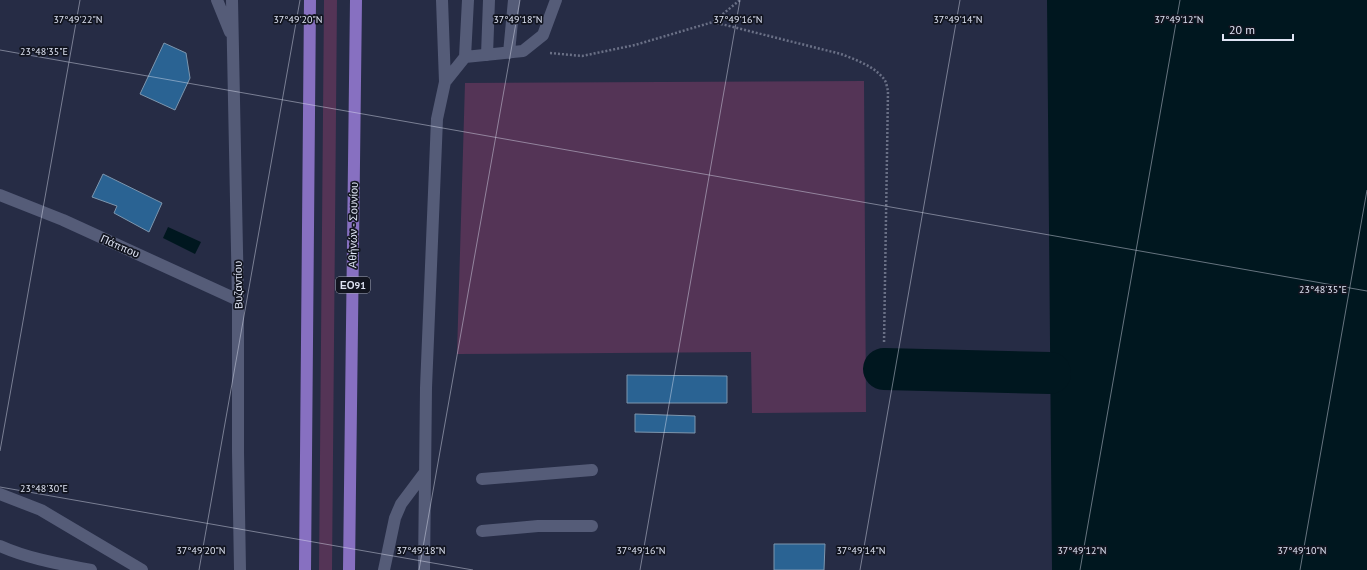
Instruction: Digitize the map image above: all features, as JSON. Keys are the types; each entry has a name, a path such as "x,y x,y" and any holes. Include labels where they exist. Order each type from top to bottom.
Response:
{"main road":[{"path":"305,570 310,0"},
{"name":"Αθήνών - Σουνίου","path":"349,570 356,0"}],"street":[{"path":"217,0 233,37"},
{"name":"Βυζαντίου","path":"232,0 238,300 240,570"},
{"path":"424,570 426,388 437,119 445,82 442,0"},
{"path":"445,82 465,57 468,0"},
{"path":"487,56 489,0"},
{"path":"509,53 514,0"},
{"path":"465,57 523,52 543,35 556,0"},
{"name":"Πάππου","path":"0,195 63,220 238,300"},
{"path":"482,480 592,470"},
{"path":"384,570 396,518 401,504 425,472"},
{"path":"0,494 41,510 142,570"},
{"path":"482,531 538,526 592,526"},
{"path":"0,546 13,552 56,564 91,570"}],"path":[{"path":"523,52 582,56 635,45 713,22 740,0"},
{"path":"713,22 842,54 872,68 885,79 888,91 884,344"}],"shaded area":[{"path":"324,0 337,0 332,570 319,570"},
{"path":"864,81 866,412 752,413 751,352 457,354 465,83"}],"water":[{"path":"1047,0 1367,0 1367,570 1052,570"},
{"path":"168,227 201,242 195,254 163,238"}],"building":[{"path":"164,43 186,53 190,78 175,110 140,94"},
{"path":"103,174 162,203 149,232 114,213 117,206 92,197"},
{"path":"627,375 727,376 727,403 627,403"},
{"path":"635,414 695,416 695,433 635,432"},
{"path":"774,544 825,544 824,570 774,570"}],"waterway":[{"path":"884,369 1050,373"}]}
